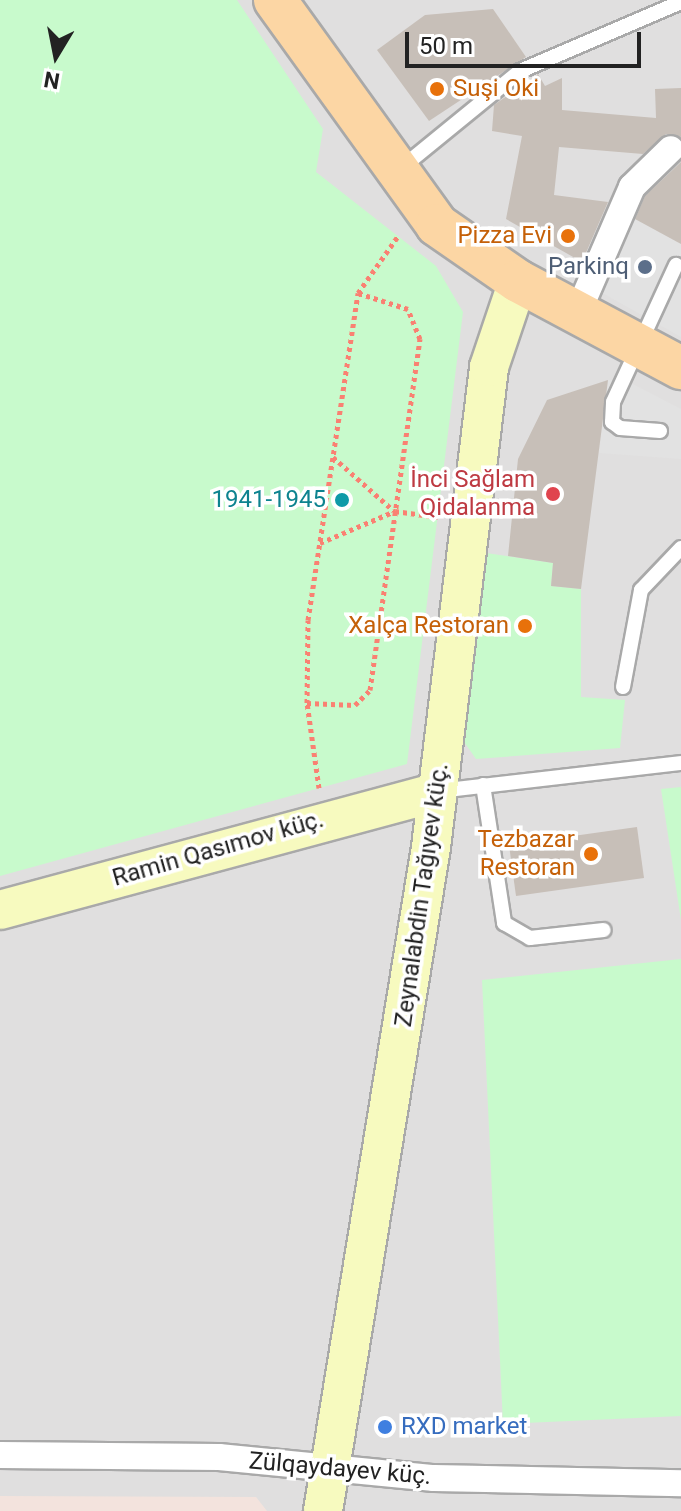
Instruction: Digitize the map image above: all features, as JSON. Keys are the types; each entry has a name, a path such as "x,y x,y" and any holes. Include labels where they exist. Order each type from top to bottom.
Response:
{"main road":[{"path":"275,0 394,174 437,225 518,281 681,368"}],"street":[{"path":"578,312 632,187 671,149"},
{"name":"Zeynalabdin Tağıyev küç.","path":"323,1511 334,1470 437,792 489,367 518,281"},
{"name":"Ramin Qasımov küç.","path":"0,910 437,792"},
{"name":"Zülqaydayev küç.","path":"0,1455 219,1457 334,1470 681,1483"}],"lane":[{"path":"394,174 520,71 681,2"},
{"path":"660,431 612,422 618,385 676,265"},
{"path":"623,687 641,590 681,548"},
{"path":"437,792 681,763"},
{"path":"483,785 504,923 530,938 604,930"}],"path":[{"path":"319,789 307,703 308,620 358,293 398,236"},
{"path":"307,703 355,705 370,690 395,511 417,319 358,293"},
{"path":"333,457 395,511 439,518"},
{"path":"320,543 395,511"}],"shaded area":[{"path":"0,0 681,0 681,1511 0,1511"},
{"name":"Parkinq","path":"634,218 681,244 681,337 597,290"},
{"path":"608,380 627,381 681,409 681,459 599,453"},
{"path":"0,1496 256,1497 267,1511 0,1511"}],"green space":[{"path":"0,0 237,0 323,129 316,172 436,266 463,312 407,764 0,876"},
{"path":"486,553 553,563 551,586 581,589 581,697 625,700 620,748 476,759 462,739"},
{"path":"681,787 681,920 661,789"},
{"path":"681,959 681,1416 503,1424 482,980"}],"building":[{"path":"493,9 526,57 429,121 377,50 425,15"},
{"path":"538,74 545,86 562,78 562,110 656,118 655,89 681,88 681,137 666,134 643,154 559,147 554,195 608,202 582,262 506,219 522,136 492,131 494,105"},
{"path":"681,162 681,244 635,219 645,196"},
{"path":"608,380 581,589 551,586 553,563 508,556 518,459 547,400"},
{"path":"637,827 644,878 516,896 509,845"}],"place":[{"name":"Suşi Oki","path":"437,89"},
{"name":"Pizza Evi","path":"568,236"},
{"name":"Parkinq","path":"645,267"},
{"name":"İnci Sağlam Qidalanma","path":"553,494"},
{"name":"1941-1945","path":"342,500"},
{"name":"Xalça Restoran","path":"525,626"},
{"name":"Tezbazar Restoran","path":"591,854"},
{"name":"RXD market","path":"385,1427"}]}
